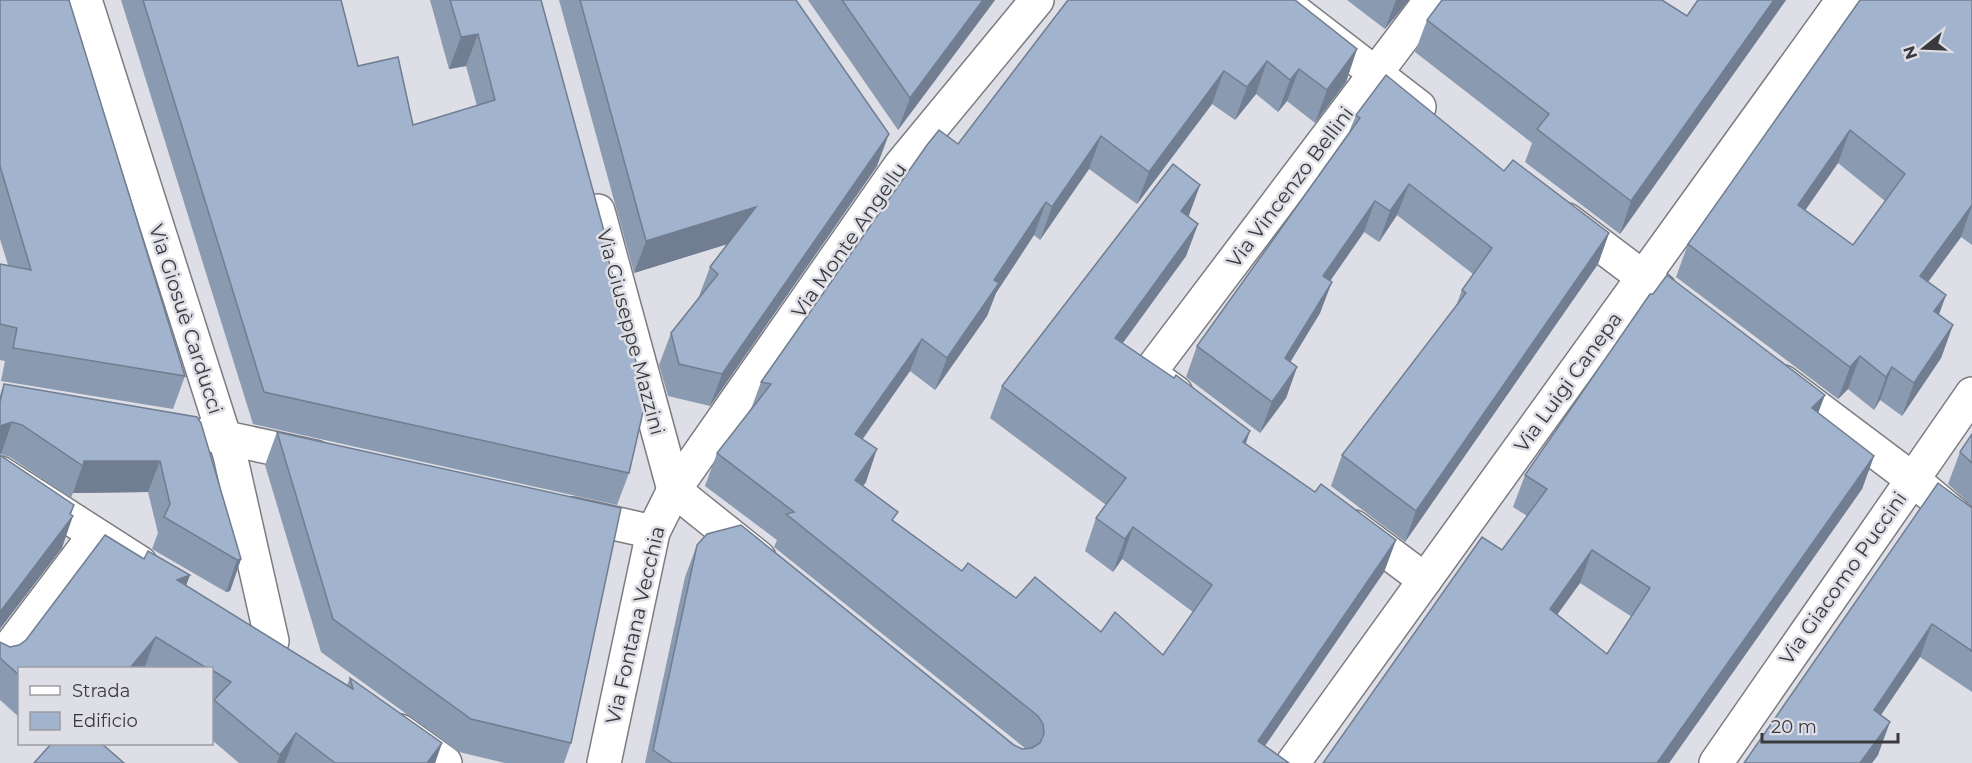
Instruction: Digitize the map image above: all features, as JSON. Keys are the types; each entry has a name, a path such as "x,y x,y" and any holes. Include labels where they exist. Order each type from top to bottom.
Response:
{"street":[{"name":"Via Giosuè Carducci","path":"85,0 230,455 272,642"},
{"name":"Via Monte Angellu","path":"674,490 900,165 1037,0"},
{"path":"1280,0 1440,123"},
{"name":"Via Vincenzo Bellini","path":"1196,408 1149,373 1431,0"},
{"name":"Via Luigi Canepa","path":"1293,763 1843,0"},
{"path":"880,136 900,165"},
{"name":"Via Giuseppe Mazzini","path":"590,182 674,490"},
{"path":"1542,201 1682,306"},
{"path":"1759,364 1912,479 1972,529"},
{"name":"Via Giacomo Puccini","path":"1716,763 1972,394"},
{"path":"177,429 340,463"},
{"path":"0,473 94,536 163,577"},
{"path":"674,490 786,579"},
{"name":"Via Fontana Vecchia","path":"604,763 653,532 674,490"},
{"path":"1330,508 1425,580"},
{"path":"549,509 653,532"},
{"path":"0,660 94,536"},
{"path":"233,618 301,662"},
{"path":"378,716 445,763"}],"building":[{"path":"0,0 69,0 185,376 13,348 17,328 0,324 0,264 31,270 0,166"},
{"path":"143,0 341,0 358,66 398,57 413,125 495,100 478,34 461,37 450,0 541,0 610,253 607,254 646,399 629,473 264,392"},
{"path":"580,0 796,0 889,134 722,374 679,364 671,333 718,274 710,267 756,207 646,241"},
{"path":"842,0 983,0 910,98"},
{"path":"1068,0 1295,0 1357,49 1327,90 1299,69 1290,80 1267,61 1247,87 1224,71 1149,172 1101,136 1052,207 1046,202 994,280 999,283 947,358 922,339 855,434 877,449 855,480 898,512 892,520 962,571 968,563 1016,598 1035,577 1101,632 1115,612 1163,655 1212,585 1133,527 1125,539 1096,518 1126,478 1002,386 1173,164 1200,185 1181,211 1198,224 1115,338 1174,378 1176,375 1250,431 1243,442 1315,492 1321,484 1396,540 1258,741 1289,763 672,763 653,750 697,545 707,534 741,525 1014,745 1022,749 1032,748 1040,743 1044,734 1043,724 1038,716 786,514 794,512 717,453 771,384 761,382 927,145 939,130 958,144"},
{"path":"1442,0 1662,0 1687,16 1698,0 1774,0 1631,201 1537,129 1549,114 1427,20"},
{"path":"1860,0 1972,0 1972,205 1920,276 1946,295 1934,311 1953,325 1914,383 1892,367 1886,377 1860,356 1850,367 1688,244","holes":["1850,130 1905,174 1853,245 1798,205"]},
{"path":"1386,75 1504,171 1513,160 1609,233 1416,511 1342,455 1466,293 1462,290 1492,248 1409,184 1390,211 1375,201 1323,276 1332,282 1285,358 1297,367 1272,402 1197,346 1360,118 1356,115"},
{"path":"1667,275 1825,395 1812,408 1874,456 1657,763 1323,763 1482,537 1502,550 1547,489 1525,475 1650,294 1653,294","holes":["1592,550 1650,588 1607,654 1550,609"]},
{"path":"4,384 197,417 201,423 241,559 237,560 164,517 170,504 160,461 84,461 83,466 22,425 12,422 0,427 0,402"},
{"path":"277,432 621,508 571,743 471,719 333,619"},
{"path":"1972,434 1972,463 1960,452"},
{"path":"0,455 74,505 70,514 73,516 0,612"},
{"path":"1938,483 1972,508 1972,651 1932,624 1874,710 1890,722 1860,763 1744,763"},
{"path":"105,535 144,559 148,551 190,575 177,580 353,689 350,678 442,743 427,763 335,763 296,733 280,755 214,700 231,682 213,671 213,667 205,667 156,637 131,667 18,667 18,674 0,658 0,642 10,647 26,640"},
{"path":"50,745 103,745 124,763 34,763"}]}
